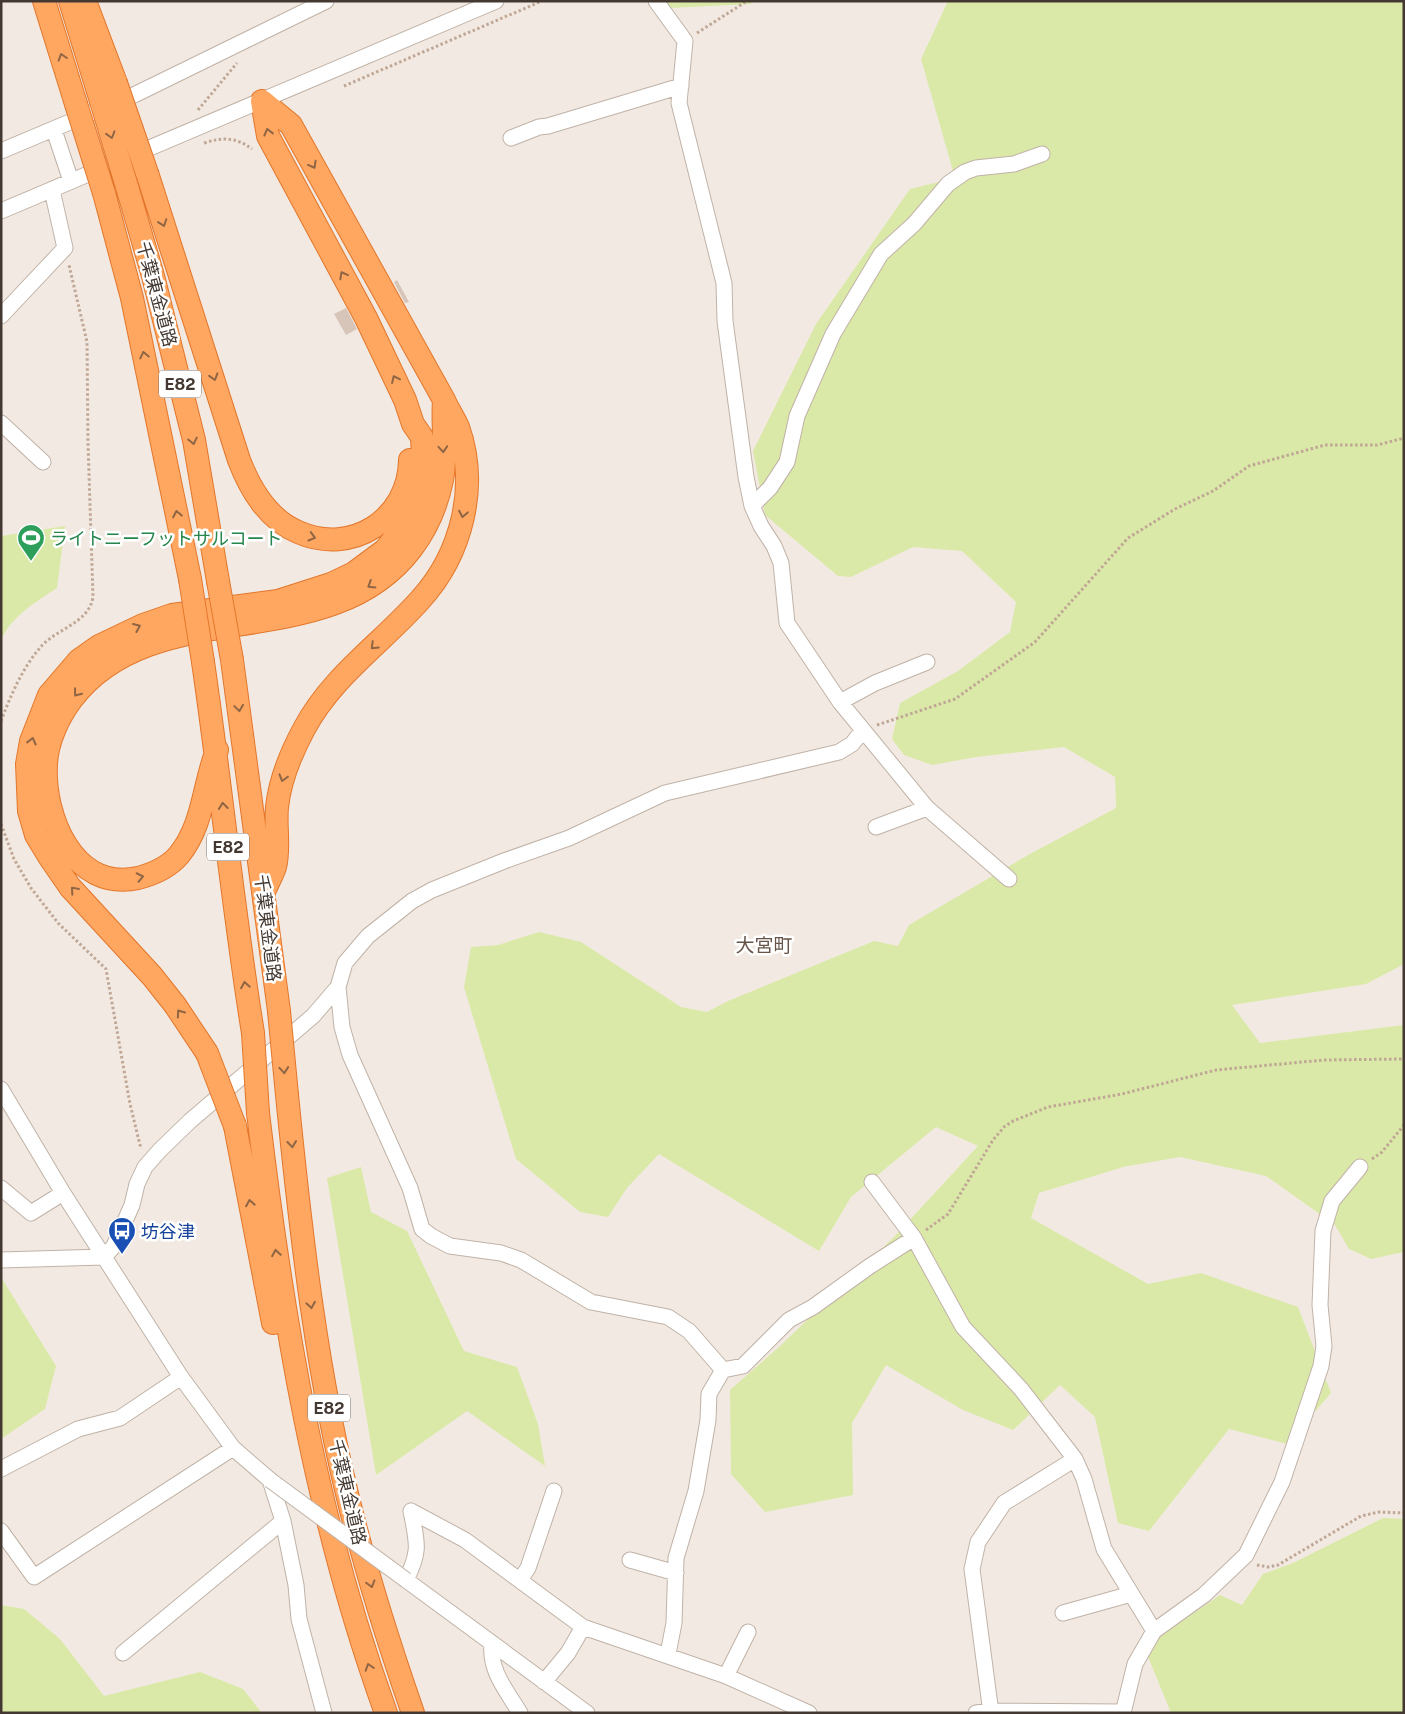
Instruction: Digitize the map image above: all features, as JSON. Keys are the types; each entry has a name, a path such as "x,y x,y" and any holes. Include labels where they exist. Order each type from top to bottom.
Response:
{"highway":[{"name":"千葉東金道路","path":"44,1 104,194 132,298 190,579 217,750 239,945 253,1033 258,1113 270,1217 291,1343 323,1501 341,1572 386,1713"},
{"name":"千葉東金道路","path":"70,1 106,86 128,190 153,276 194,440 232,660 279,1011 307,1276 331,1420 367,1572 413,1713"},
{"path":"85,1 106,86 148,176 248,482 262,503 278,520 296,532 316,538 338,540 356,536 385,519 396,507 406,489 410,472 413,424"},
{"path":"262,101 291,125 444,400 458,427 463,451 466,494 460,531 437,578 421,600 336,682 305,726 291,754 282,781 277,807 275,866 264,892"},
{"path":"262,101 268,136 366,318 405,400 413,424 422,437 425,455 424,479 419,500 398,536 370,563 339,580 307,593 278,600 172,615 120,634 79,660 49,695 32,740 27,764 26,788 29,811 36,835 50,858 70,887 152,976 175,1005 207,1053 235,1126 263,1279 312,1493 341,1572"},
{"path":"217,750 208,772 203,808 196,827 177,857 164,868 149,875 130,879 113,878 86,866 71,853 53,823 46,785 46,761 51,740 59,720 70,702 83,684 100,670 119,657 166,639 298,615 335,602 372,586 391,572 406,556 430,519 442,478 444,400"}],"street":[{"path":"1,151 134,95 304,6 326,1"},
{"path":"1,211 496,1"},
{"path":"656,1 685,41 679,103 724,283 725,321 746,477 752,506 761,526 774,546 781,564 787,623 840,702 927,808 1009,879"},
{"path":"511,138 538,127 548,126 681,86"},
{"path":"54,130 71,182"},
{"path":"752,506 770,488 787,462 797,416 833,334 881,254 914,224 948,184 965,172 976,168 1014,164 1042,154"},
{"path":"1,316 65,248 52,190"},
{"path":"1,422 43,462"},
{"path":"840,702 875,683 927,662"},
{"path":"723,1370 689,1331 668,1317 591,1302 521,1260 501,1253 450,1246 422,1229 410,1188 350,1055 342,1027 338,987 345,963 368,936 412,901 432,890 569,838 665,793 839,752 852,744 863,730"},
{"path":"876,826 927,808"},
{"path":"1,1260 104,1257 114,1246 145,1167 190,1121 313,1016 338,987"},
{"path":"1,1089 63,1193 181,1377 233,1448 270,1480 587,1713"},
{"path":"976,1713 1123,1712 1136,1664 1154,1631 1204,1595 1246,1555 1282,1482 1321,1366 1324,1346 1320,1305 1322,1231 1332,1201 1360,1167"},
{"path":"872,1182 914,1238 963,1327 1021,1389 1075,1458 1084,1479 1104,1549 1154,1631"},
{"path":"1,1188 32,1213 63,1193"},
{"path":"668,1654 674,1623 676,1558 696,1490 708,1420 709,1394 723,1370 743,1366 789,1320 813,1307 870,1266 914,1238"},
{"path":"1,1468 78,1429 120,1418 181,1377"},
{"path":"1,1531 34,1577 233,1448"},
{"path":"991,1712 972,1569 978,1542 1004,1503 1075,1458"},
{"path":"270,1480 283,1520 296,1585 299,1619 324,1713"},
{"path":"520,1580 528,1568 554,1492"},
{"path":"406,1580 416,1560 418,1545 411,1511 465,1540 583,1627 668,1654 726,1676 809,1713"},
{"path":"123,1653 283,1520"},
{"path":"630,1560 676,1573"},
{"path":"1063,1613 1131,1594"},
{"path":"544,1682 568,1653 583,1627"},
{"path":"726,1676 748,1632"},
{"path":"492,1644 491,1658 494,1670 520,1713"}],"path":[{"path":"344,86 542,1"},
{"path":"685,41 747,1"},
{"path":"189,132 200,108 241,57"},
{"path":"1,721 9,699 38,649 50,636 81,618 92,604 93,597 88,443 88,342 65,248"},
{"path":"863,730 955,699 1035,642 1128,538 1176,509 1213,491 1249,466 1325,445 1377,445 1404,438"},
{"path":"1,824 14,859 31,888 58,923 106,969 130,1104 145,1167"},
{"path":"914,1238 948,1214 993,1140 1004,1127 1013,1121 1048,1107 1122,1094 1216,1070 1324,1060 1404,1059"},
{"path":"1360,1167 1382,1152 1404,1125"},
{"path":"1246,1555 1258,1566 1278,1565 1361,1516 1380,1512 1404,1512"}],"green space":[{"path":"665,1 757,1 750,4 670,8"},
{"path":"948,1 1404,1 1404,964 1366,984 1232,1005 1260,1043 1404,1025 1404,1252 1371,1259 1349,1249 1335,1225 1266,1176 1180,1157 1123,1167 1039,1193 1031,1218 1148,1284 1201,1273 1298,1307 1331,1393 1287,1444 1229,1429 1149,1531 1118,1523 1095,1417 1060,1385 1013,1430 963,1410 886,1365 852,1423 853,1495 765,1512 731,1474 730,1390 780,1346 894,1237 978,1146 936,1127 851,1197 819,1251 659,1154 627,1188 608,1217 580,1212 516,1159 464,987 471,947 498,945 539,932 581,942 681,1007 707,1012 728,1001 874,941 898,946 909,925 1028,855 1116,808 1115,777 1064,747 976,757 932,765 904,755 892,739 900,703 958,671 1010,632 1016,602 962,551 913,547 851,577 838,576 765,515 753,451 816,324 910,189 955,178 921,59"},
{"name":"ライトニーフットサルコート","path":"65,526 57,588 33,604 17,618 10,625 1,641 1,536"},
{"path":"361,1167 371,1212 407,1231 464,1351 517,1367 538,1424 545,1466 467,1411 376,1475 327,1178"},
{"path":"1,1277 56,1366 45,1409 1,1439"},
{"path":"1383,1518 1404,1519 1404,1713 1171,1713 1144,1647 1220,1595 1242,1605 1263,1574 1293,1563"},
{"path":"1,1605 24,1609 60,1639 104,1696 200,1672 243,1689 262,1713 1,1713"}],"building":[{"path":"397,280 409,302 405,303 394,282"},
{"path":"346,308 357,329 346,335 334,314"}],"place":[{"name":"ライトニーフットサルコート","path":"31,562"},
{"name":"坊谷津","path":"122,1255"}],"district":[{"name":"大宮町","path":"764,945"}]}
